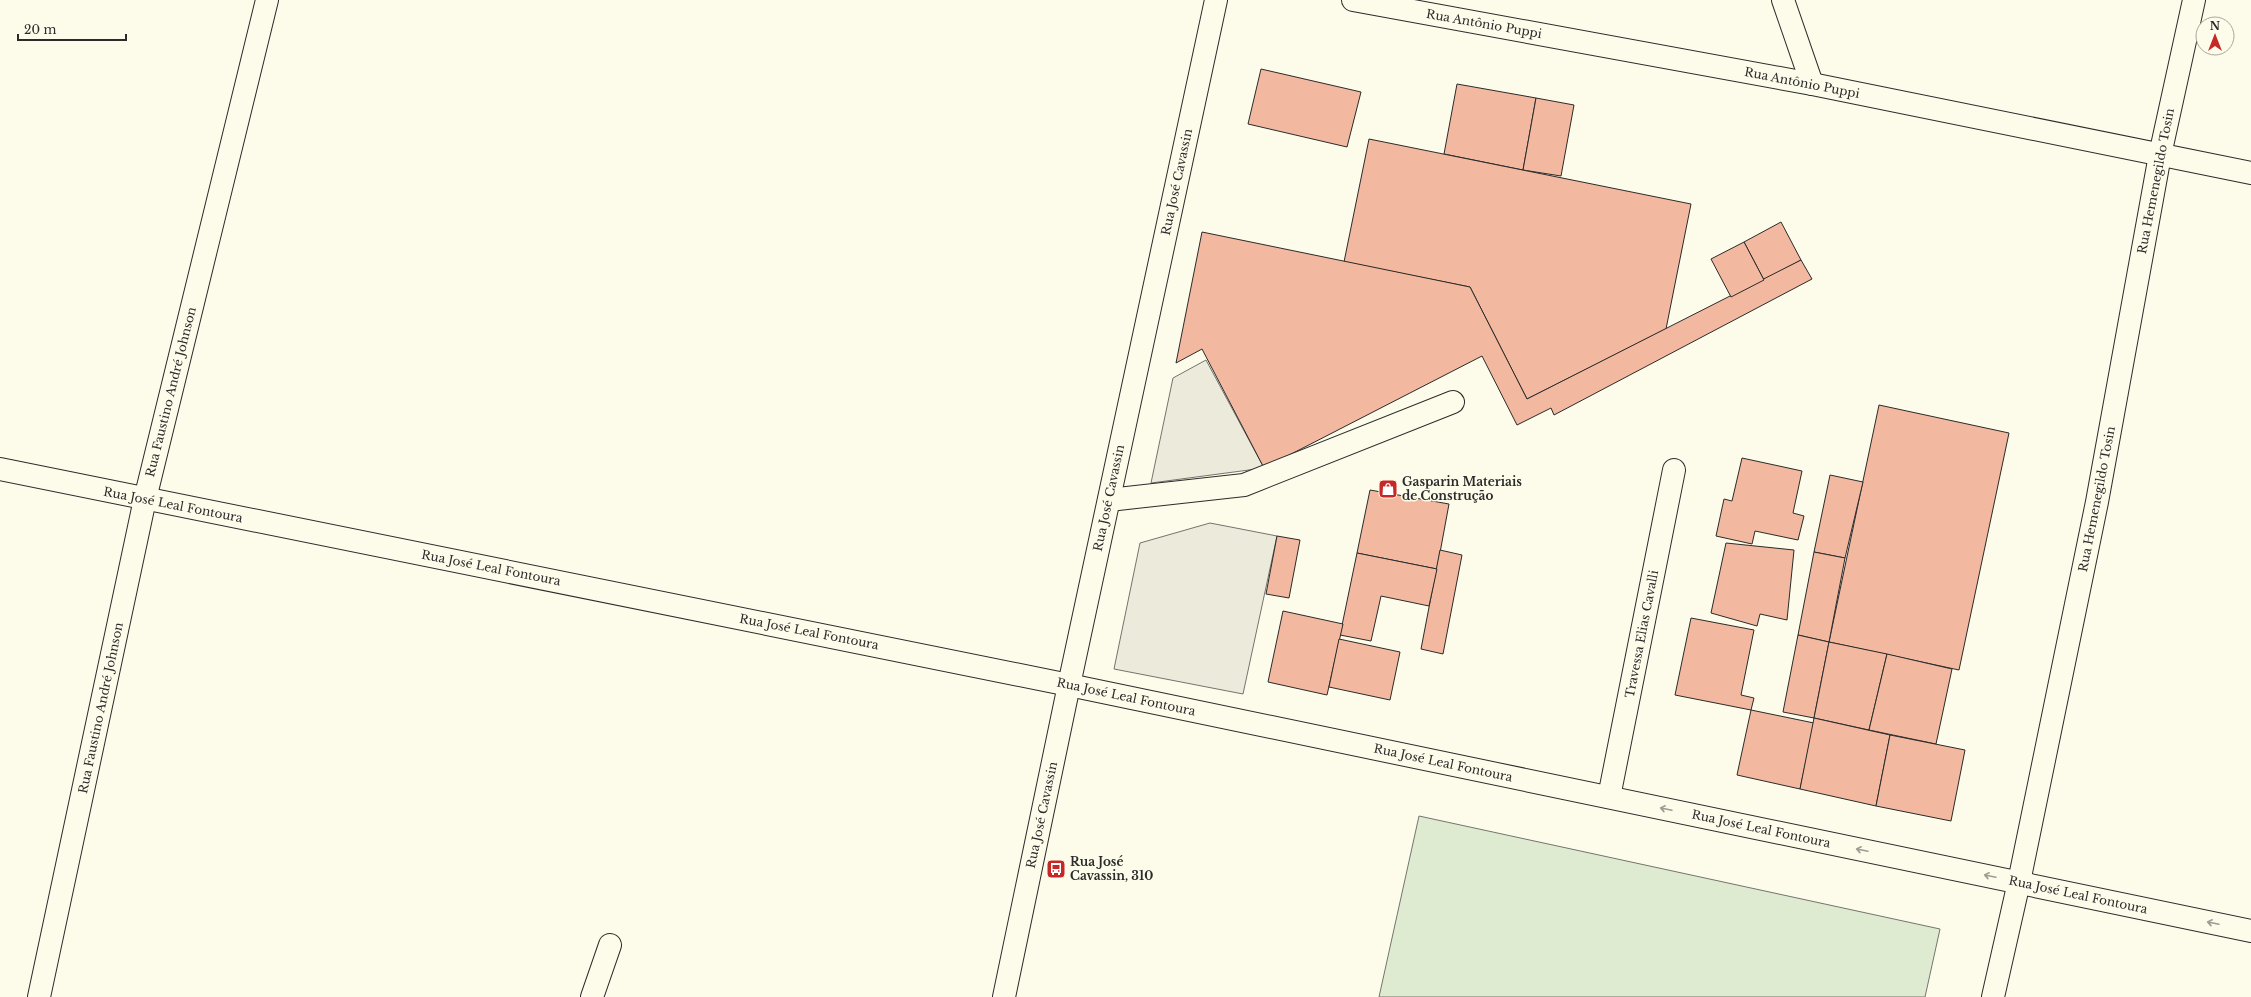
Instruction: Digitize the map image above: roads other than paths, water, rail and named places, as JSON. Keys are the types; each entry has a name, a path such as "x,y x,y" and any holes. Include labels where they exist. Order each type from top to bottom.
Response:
{"street":[{"name":"Rua Faustino André Johnson","path":"39,997 145,499 266,0"},
{"name":"Rua José Cavassin","path":"1004,997 1216,0"},
{"name":"Rua Antônio Puppi","path":"1352,0 1812,84 2251,173"},
{"path":"1782,0 1812,84"},
{"name":"Rua Hemenegildo Tosin","path":"1993,997 2019,882 2097,502 2160,155 2194,0"},
{"path":"1109,500 1244,485 1453,402"},
{"name":"Rua José Leal Fontoura","path":"0,469 1070,685 2251,930"},
{"name":"Travessa Elias Cavalli","path":"1609,797 1674,470"},
{"path":"592,997 610,944"}],"place":[{"name":"Gasparin Materiais de Construção","path":"1388,489"},
{"name":"Rua José Cavassin, 310","path":"1056,869"}]}
